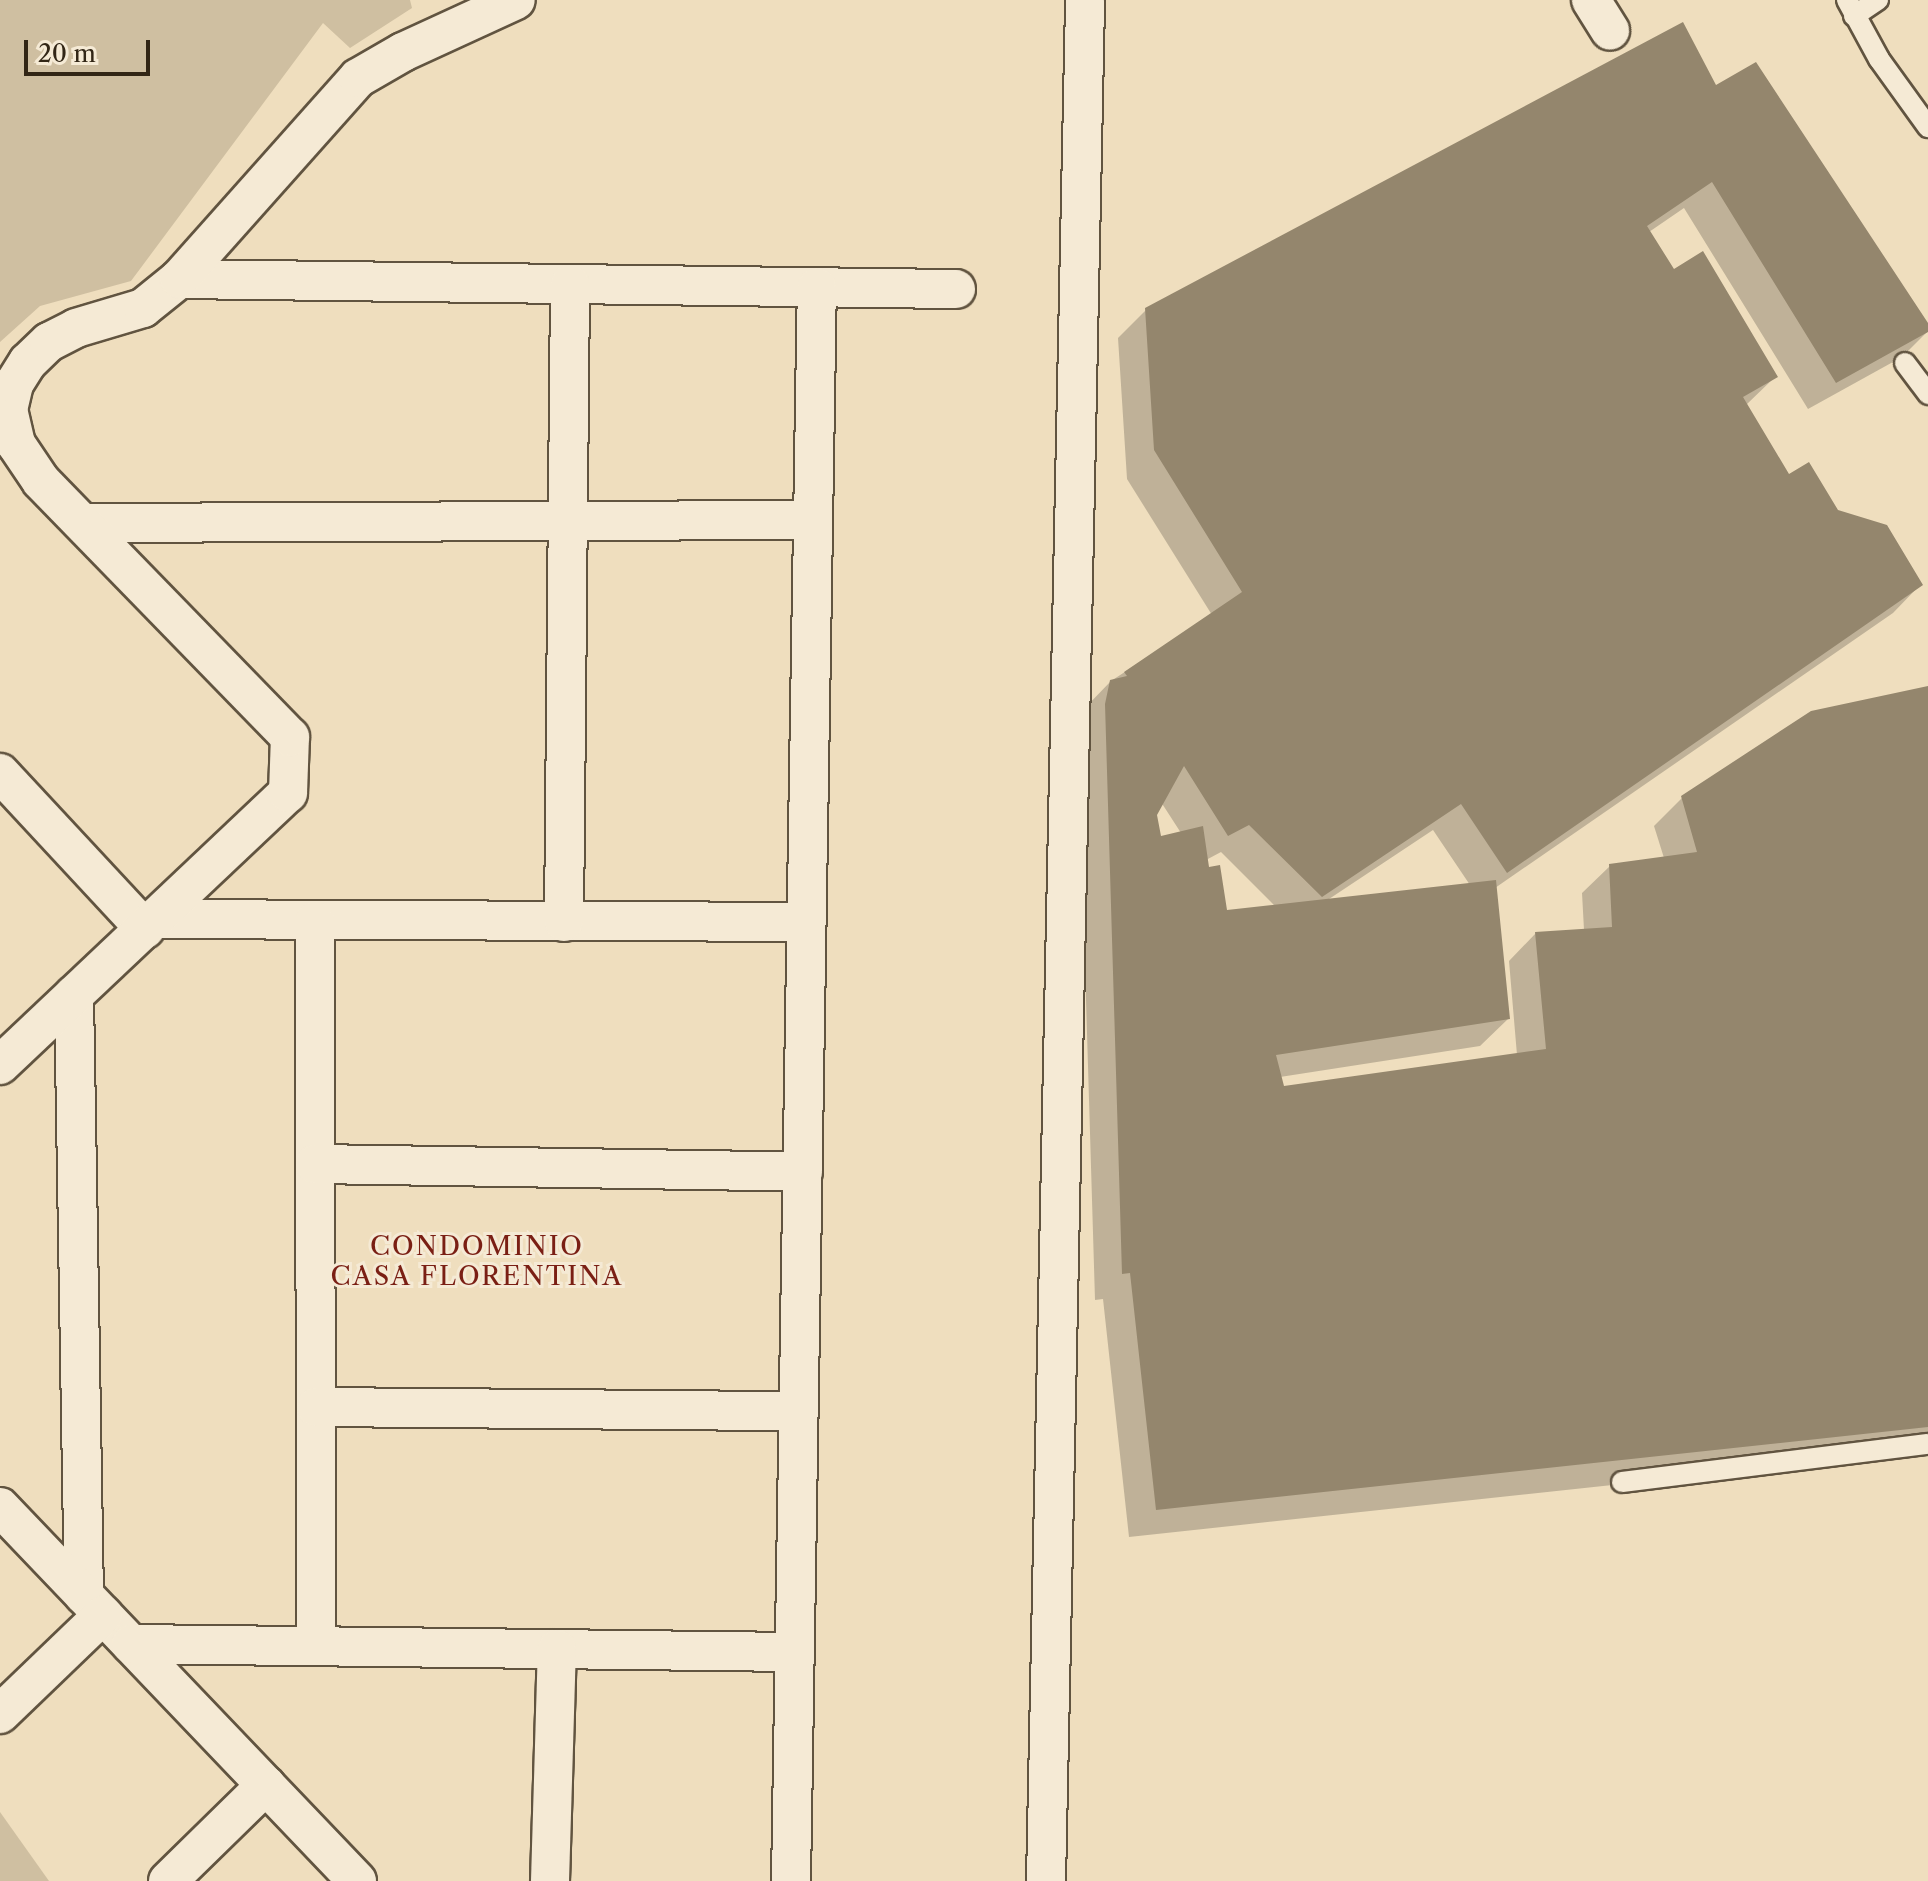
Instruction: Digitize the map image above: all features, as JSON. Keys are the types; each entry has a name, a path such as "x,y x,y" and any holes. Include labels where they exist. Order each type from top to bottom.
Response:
{"street":[{"path":"0,1065 288,793 290,737 41,481 16,444 8,410 14,384 28,362 49,342 76,328 143,308 179,279 358,78 403,52 516,0"},
{"path":"1046,1881 1085,0"},
{"path":"179,279 956,289"},
{"path":"564,922 570,284"},
{"path":"791,1881 817,287"},
{"path":"83,523 813,520"},
{"path":"0,773 150,924 315,921 806,922"},
{"path":"315,921 316,1646"},
{"path":"0,1714 94,1605 74,995"},
{"path":"315,1164 803,1172"},
{"path":"316,1407 798,1411"},
{"path":"0,1507 357,1881"},
{"path":"131,1644 794,1652"},
{"path":"550,1881 557,1649"},
{"path":"168,1881 266,1785"}],"lane":[{"path":"1878,0 1850,8 1928,127"},
{"path":"1905,363 1928,394"},
{"path":"1622,1482 1928,1444"}],"shaded area":[{"path":"0,0 410,0 412,8 350,48 323,23 131,281 40,306 0,342"},
{"path":"0,1812 49,1881 0,1881"}],"building":[{"path":"1683,22 1716,85 1756,62 1928,323 1928,332 1836,383 1712,182 1647,226 1674,269 1703,251 1778,377 1743,397 1789,474 1809,462 1838,510 1887,525 1923,585 1507,873 1461,804 1322,897 1249,825 1228,836 1184,766 1157,815 1161,836 1203,826 1209,867 1220,865 1227,910 1496,880 1510,1019 1276,1055 1284,1086 1546,1049 1535,932 1612,927 1609,864 1697,852 1681,796 1811,711 1928,686 1928,1427 1156,1510 1130,1273 1122,1274 1105,704 1110,680 1127,676 1124,672 1242,592 1154,450 1145,308"}],"district":[{"name":"CONDOMINIO CASA FLORENTINA","path":"477,1262"}]}
